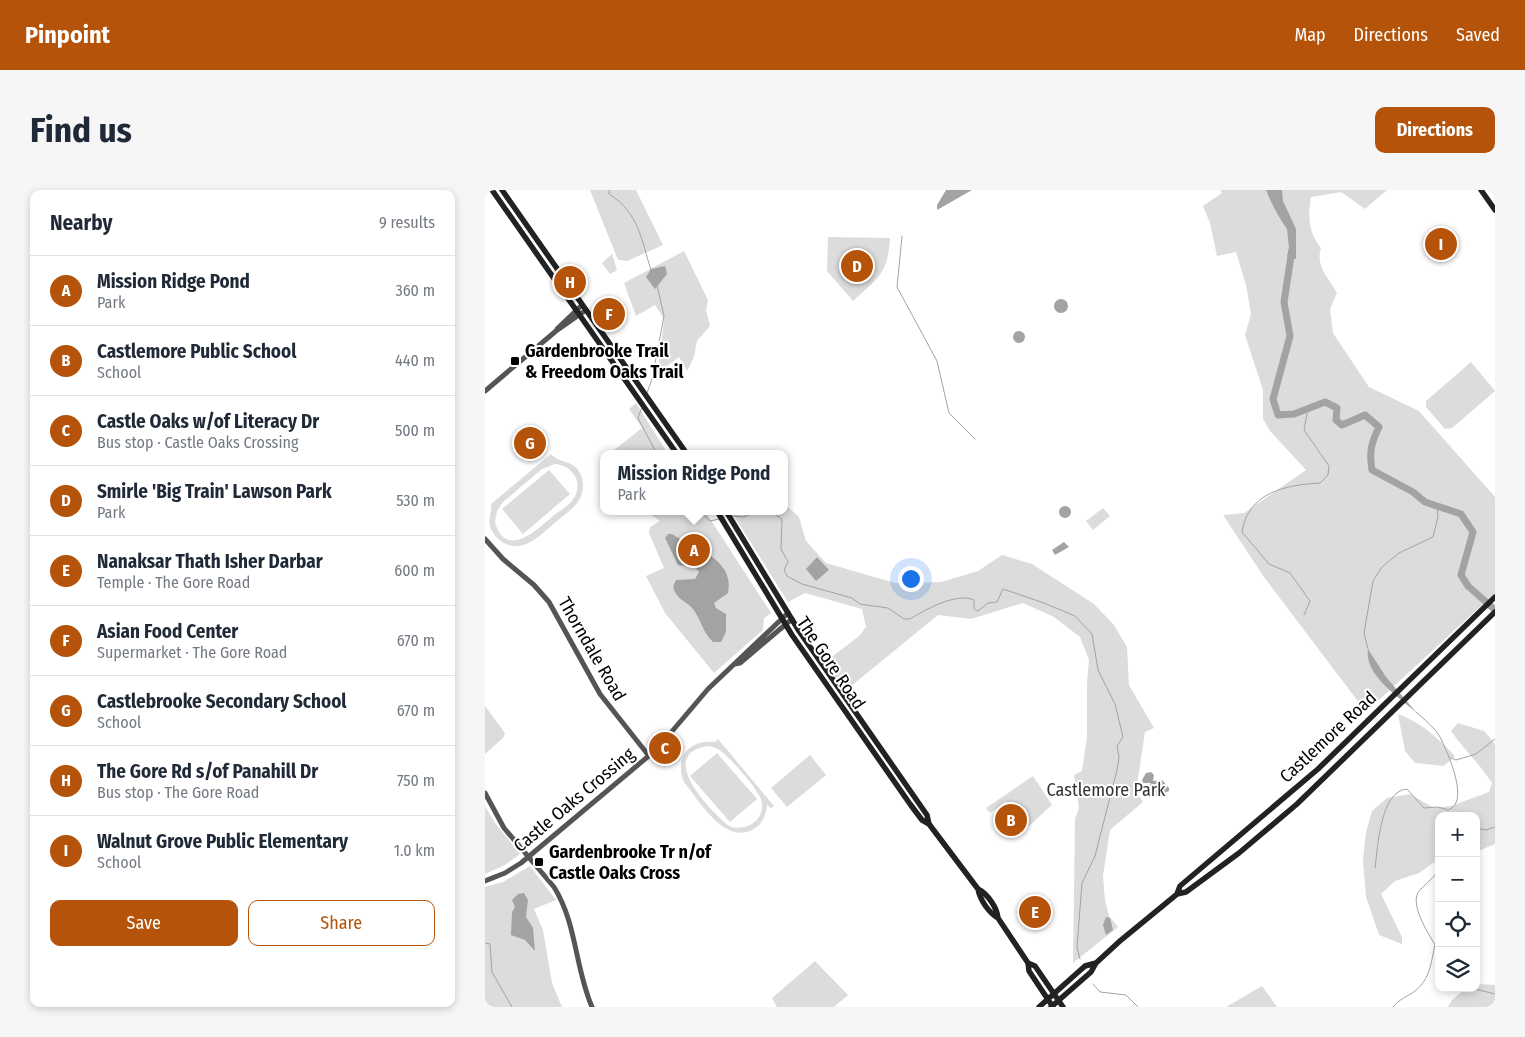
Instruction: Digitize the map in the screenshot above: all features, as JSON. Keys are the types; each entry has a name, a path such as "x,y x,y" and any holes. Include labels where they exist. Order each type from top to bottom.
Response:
{"main road":[{"path":"492,190 674,450"},
{"path":"502,190 684,450"},
{"path":"1481,190 1495,210"},
{"path":"533,251 540,246"},
{"name":"The Gore Road","path":"719,515 786,624 910,804 922,820 929,824 978,890 979,896 993,915 998,918 1028,962 1035,966 1063,1007"},
{"name":"The Gore Road","path":"728,515 788,613 927,815 929,824"},
{"name":"Castlemore Road","path":"1177,894 1179,886 1269,812 1351,738 1406,682 1495,597"},
{"name":"Castlemore Road","path":"1052,1007 1091,972 1096,963 1177,894 1186,892 1239,852 1297,804 1384,722 1495,612"},
{"path":"1376,713 1384,722"},
{"path":"1351,738 1359,746"},
{"name":"The Gore Road","path":"1028,962 1029,971 1052,1007"},
{"name":"Castlemore Road","path":"1039,1007 1085,966 1096,963"}],"street":[{"path":"485,391 584,308"},
{"name":"Thorndale Road","path":"485,539 507,564 534,585 549,602 600,694 649,756"},
{"name":"Castle Oaks Crossing","path":"485,881 511,870 649,756 668,737 697,700 735,664 736,660 788,613"},
{"name":"Castle Oaks Crossing","path":"735,664 741,663 792,619"},
{"path":"485,793 504,828 555,887 572,929 580,973 592,1007"}],"green space":[{"path":"590,190 636,190 663,245 627,261 618,260"},
{"path":"1220,190 1387,190 1365,209 1341,192 1311,197 1309,217 1311,230 1321,248 1321,266 1337,293 1330,309 1333,333 1369,387 1419,411 1495,497 1495,593 1366,712 1264,577 1223,515 1244,513 1306,470 1270,431 1263,419 1263,390 1245,335 1251,314 1246,285 1236,252 1217,256 1210,223 1203,206 1222,193"},
{"path":"828,237 890,238 884,268 869,287 853,301 827,271"},
{"path":"684,251 708,300 706,310 710,326 697,341 694,357 687,371 679,357 658,373 664,319 655,305 636,316 624,283"},
{"path":"612,254 617,270 610,274 602,263"},
{"path":"1471,362 1495,391 1452,428 1445,429 1426,407 1426,401"},
{"path":"636,403 665,450 614,450 642,428 629,409"},
{"path":"551,454 559,460 576,467 582,478 583,484 580,498 569,512 533,541 519,546 512,546 502,542 495,536 490,523 491,504","holes":["555,464 570,470 576,478 576,494 572,501 530,534 514,540 506,539 500,533 495,522 497,511 503,502 542,469"]},
{"path":"549,470 570,494 523,534 502,509"},
{"name":"Castlemore Park","path":"788,507 799,517 806,541 826,563 895,583 941,582 978,571 1002,555 1032,564 1094,604 1114,625 1127,647 1129,685 1154,728 1145,732 1136,791 1143,802 1110,830 1103,876 1105,900 1109,916 1118,927 1073,963 1075,819 1079,808 1074,775 1082,771 1087,737 1089,660 1080,637 1054,617 1023,603 971,619 938,615 845,691 824,663 859,636 866,627 862,609 805,593 788,602 734,515 788,515"},
{"path":"1103,508 1110,516 1093,530 1086,521"},
{"path":"652,515 708,515 771,613 764,618 763,630 714,673 665,613 646,576 664,568 649,533 650,527 660,521"},
{"path":"485,706 505,733 503,738 485,754"},
{"path":"1398,714 1415,722 1429,732 1455,756 1444,766 1415,763 1405,751"},
{"path":"1458,723 1484,731 1495,744 1495,844 1480,850 1480,812 1435,812 1435,862 1419,873 1395,881 1381,894 1402,937 1402,944 1379,935 1366,897 1363,860 1366,832 1372,811 1387,798 1410,794 1434,808 1451,806 1489,792 1492,783 1451,731"},
{"path":"718,739 774,806 771,808 767,805 763,820 752,830 741,833 731,831 722,826 704,809 684,782 681,765 686,752 698,744 715,742","holes":["707,746 719,750 731,761 757,792 762,805 759,817 755,822 743,827 729,826 710,808 692,784 687,771 686,760 693,751"]},
{"path":"717,753 757,799 730,822 690,776"},
{"path":"810,755 826,775 787,807 771,788"},
{"path":"1033,776 1052,805 1027,827 1006,801 990,813 986,808"},
{"path":"485,806 495,823 520,854 505,865 485,874"},
{"path":"530,866 556,900 534,909 543,930 552,983 562,1007 485,1007 485,887 503,882"},
{"path":"815,961 848,995 834,1007 777,1007 772,998"},
{"path":"1480,984 1495,985 1495,1007 1448,1007 1452,1000 1461,992 1480,992"},
{"path":"1262,986 1277,1007 1226,1007"}],"shaded area":[{"path":"946,190 972,190 937,210 937,205"},
{"path":"1266,190 1282,190 1283,201 1296,229 1296,259 1287,257 1289,248 1287,229 1275,210"},
{"path":"665,266 667,274 655,289 646,277 651,269"},
{"path":"1058,299 1064,299 1068,306 1064,313 1058,313 1054,309 1054,303"},
{"path":"1019,331 1025,337 1019,343 1013,337"},
{"path":"1063,506 1067,506 1071,512 1067,518 1063,518 1059,514 1059,510"},
{"path":"668,534 672,534 711,556 725,571 729,581 728,593 714,603 716,608 726,614 726,632 721,642 713,642 709,638 695,612 674,590 676,580 695,579 699,572 695,567 678,565 665,538"},
{"path":"1064,542 1069,547 1055,555 1052,550"},
{"path":"817,557 829,570 816,581 806,569"},
{"path":"1368,649 1386,677 1416,712 1384,685 1377,676 1371,668 1368,659"},
{"path":"1151,772 1154,775 1153,781 1162,780 1169,788 1169,791 1157,796 1150,792 1148,787 1151,783 1143,783 1142,780 1146,773"},
{"path":"524,893 528,900 526,917 533,928 535,951 525,940 511,935 512,912 515,907 512,900 518,894"},
{"path":"1106,917 1110,918 1113,930 1106,935 1103,925"}],"waterway":[{"path":"609,190 609,194 619,201 633,218 651,270"},
{"path":"902,236 897,287 937,361 949,413 975,439"},
{"path":"1292,250 1284,302 1290,336 1273,399 1278,415 1294,414 1325,402 1337,408 1336,420 1342,425 1365,415 1379,427 1371,448 1372,470 1413,492 1425,502 1461,514 1473,532 1461,575 1468,586 1495,610"},
{"path":"647,393 652,379 664,316 657,285"},
{"path":"642,407 638,418 655,450"},
{"path":"1304,615 1310,601 1290,573 1269,564 1242,532 1246,518 1260,499 1282,489 1320,483 1328,475 1329,466 1304,430 1308,408"},
{"path":"1368,649 1364,633 1373,581 1382,567 1399,553 1433,537 1438,517 1437,505"},
{"path":"703,515 710,521 719,519"},
{"path":"733,516 744,517 749,515"},
{"path":"776,515 782,519 781,549 788,562 784,570 787,576 802,584 852,598 860,604 888,608 904,619 910,619 941,603 959,598 974,600 974,609 978,611 988,603 997,602 1003,589 1075,616 1092,634 1098,670 1115,704 1123,737 1117,746 1119,757 1117,770 1095,856 1082,883 1077,947 1080,959"},
{"path":"1375,868 1382,821 1391,799 1398,792 1407,789 1424,808 1438,807 1448,810 1455,805 1457,798 1452,764 1440,737 1416,712"},
{"path":"1451,758 1456,760 1476,754 1495,739"},
{"path":"1480,829 1486,830 1495,827"},
{"path":"1435,874 1420,890 1416,903 1418,912 1437,947"},
{"path":"485,943 490,944 492,972 512,1007"},
{"path":"1393,1007 1400,1000 1415,991 1424,981 1429,970 1435,945"},
{"path":"1093,984 1100,992 1126,995 1138,1007"},
{"path":"1480,990 1495,994"}],"place":[{"name":"Walnut Grove Public Elementary","path":"1441,244"},
{"name":"Smirle 'Big Train' Lawson Park","path":"857,266"},
{"name":"The Gore Rd s/of Panahill Dr","path":"570,282"},
{"name":"Asian Food Center","path":"609,314"},
{"name":"Gardenbrooke Trail & Freedom Oaks Trail","path":"515,361"},
{"name":"Castlebrooke Secondary School","path":"530,443"},
{"name":"Mission Ridge Pond","path":"694,550"},
{"name":"Castle Oaks w/of Literacy Dr","path":"665,748"},
{"name":"Castlemore Public School","path":"1011,820"},
{"name":"Gardenbrooke Tr n/of Castle Oaks Cross","path":"539,862"},
{"name":"Nanaksar Thath Isher Darbar","path":"1035,912"}]}
